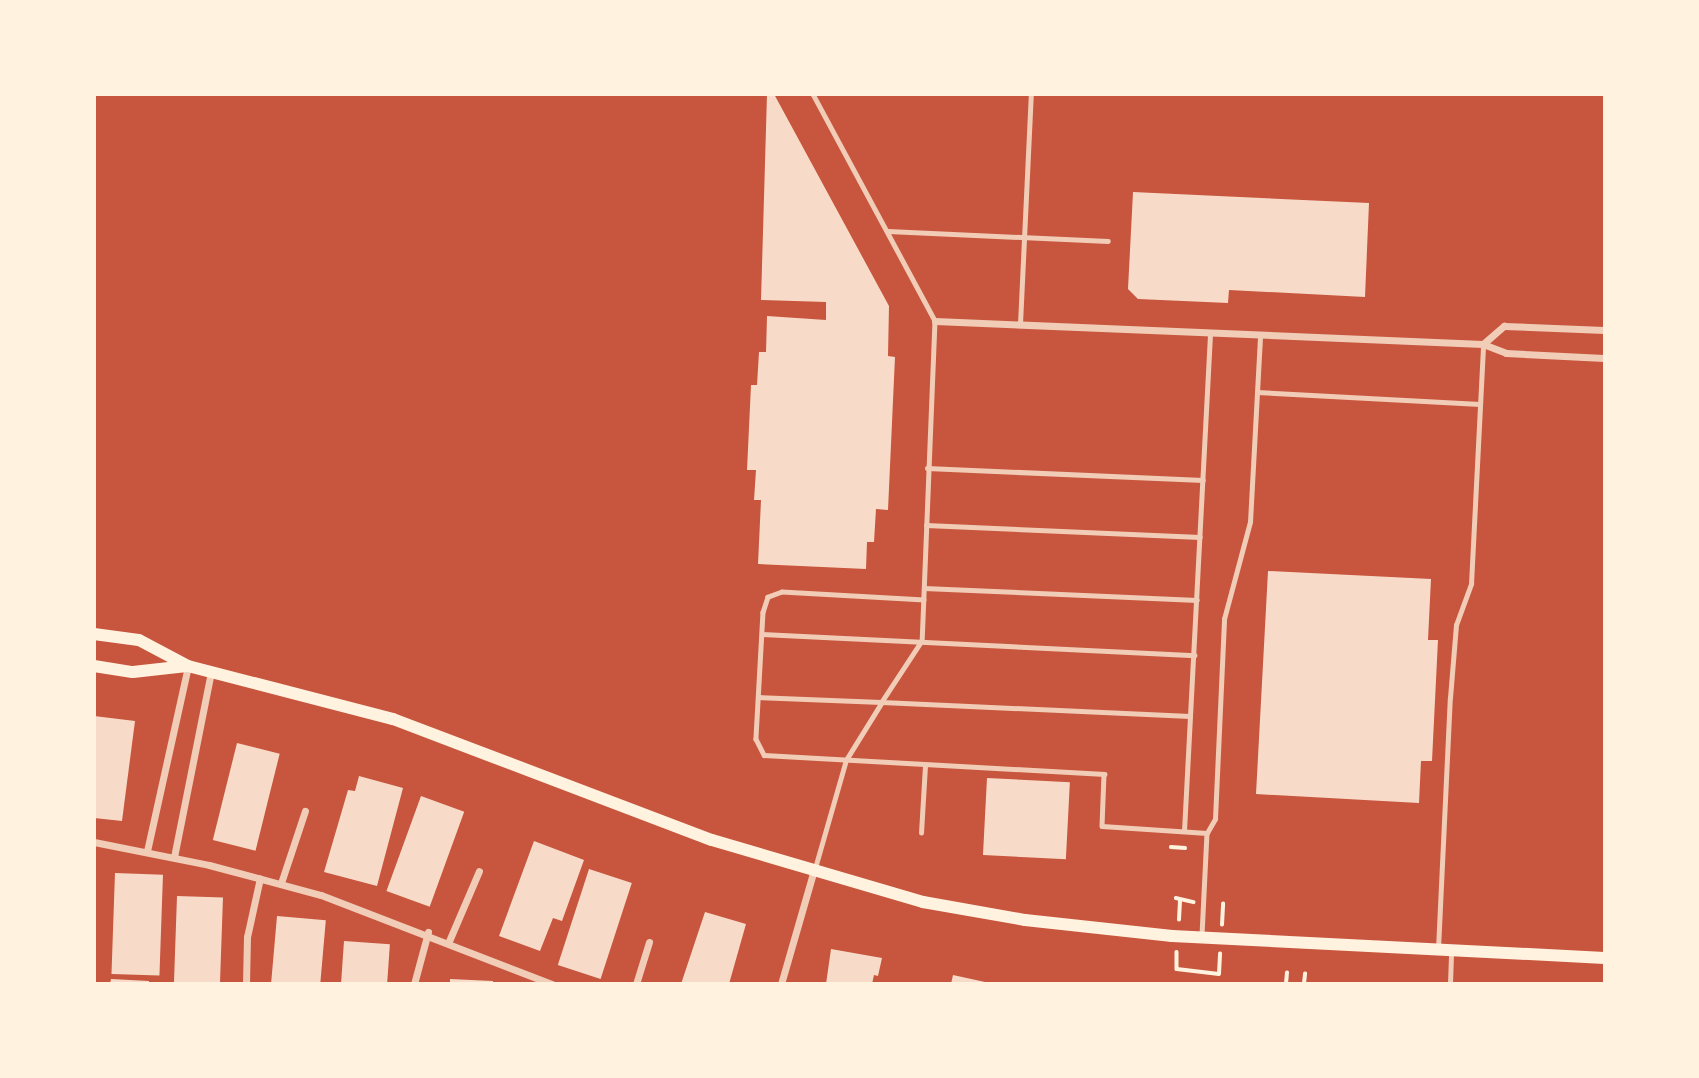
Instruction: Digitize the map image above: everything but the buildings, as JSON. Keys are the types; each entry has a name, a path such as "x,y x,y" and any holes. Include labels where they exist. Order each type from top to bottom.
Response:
{"main road":[{"path":"94,634 139,640 188,666 393,719 712,840 813,873 923,902 1025,920 1202,938 1605,958"},
{"path":"94,666 133,672 188,666"}],"street":[{"path":"935,321 1210,335 1483,344 1506,353 1605,358"},
{"path":"1483,344 1504,326 1605,330"},
{"path":"147,851 188,666"},
{"path":"174,857 211,671"},
{"path":"281,883 305,811"},
{"path":"94,842 147,851 281,883 428,932 552,984"},
{"path":"449,941 479,871"},
{"path":"781,984 813,873"},
{"path":"246,984 247,937 260,878"},
{"path":"414,984 428,932"},
{"path":"636,984 649,942"}],"lane":[{"path":"813,94 935,321 922,641 846,760 813,873"},
{"path":"1020,325 1031,94"},
{"path":"887,231 1024,234 1108,241"},
{"path":"1184,831 1210,335"},
{"path":"1202,938 1207,833 1215,819 1224,619 1250,522 1260,337"},
{"path":"1450,984 1445,950 1456,625 1471,584 1483,344"},
{"path":"1257,392 1480,404"},
{"path":"927,468 1203,480"},
{"path":"926,525 1200,537"},
{"path":"924,588 1197,600"},
{"path":"924,600 782,592 768,597 762,634 756,738 764,755 1104,774 1102,827 1207,833"},
{"path":"762,634 1194,655"},
{"path":"758,696 1190,716"},
{"path":"921,832 925,765"}],"path":[{"path":"1171,847 1185,848"},
{"path":"1177,969 1219,974"},
{"path":"1286,984 1287,973"},
{"path":"1304,984 1305,974"}]}
